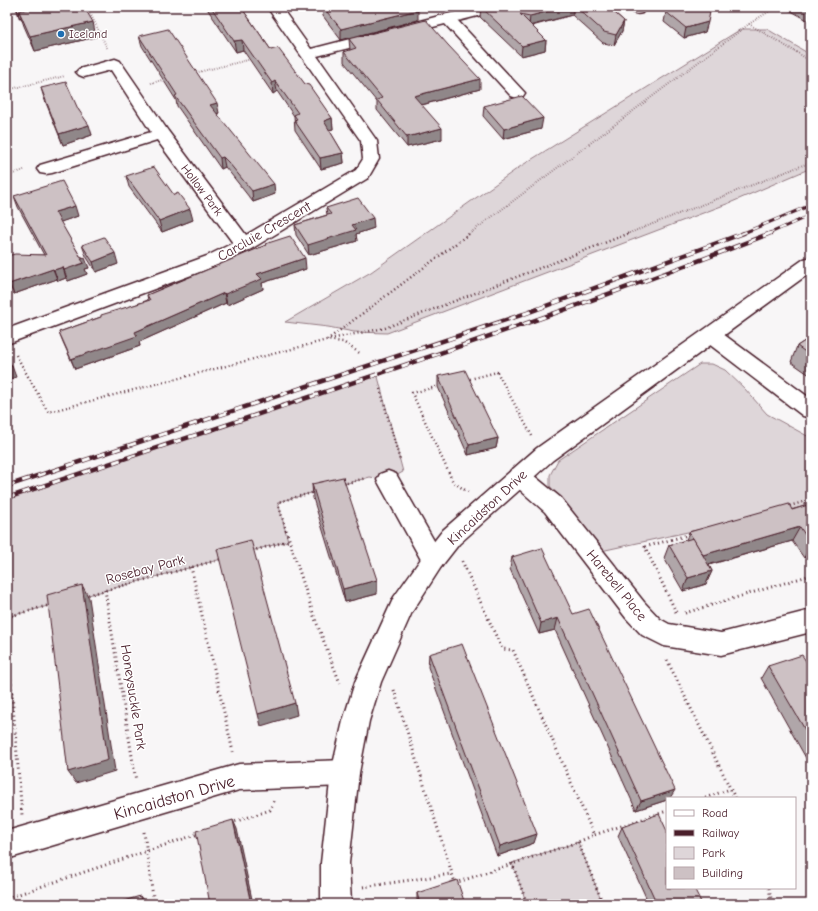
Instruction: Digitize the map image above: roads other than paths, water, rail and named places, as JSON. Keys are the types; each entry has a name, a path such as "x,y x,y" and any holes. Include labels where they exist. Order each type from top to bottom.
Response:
{"street":[{"name":"Carcluie Crescent","path":"11,345 214,260 244,245 362,174 371,159 369,141 274,7"},
{"path":"308,54 447,18 496,7"},
{"path":"447,18 517,93"},
{"name":"Hollow Park","path":"84,72 115,64 161,134 244,245"},
{"path":"46,169 161,134"},
{"name":"Kincaidston Drive","path":"335,897 335,863 345,773 356,721 368,682 403,605 433,560 451,537 543,456 712,336 811,263"},
{"path":"712,336 811,410"},
{"name":"Harebell Place","path":"519,476 553,505 635,610 651,627 664,635 721,644 811,621"},
{"path":"388,480 433,560"},
{"name":"Kincaidston Drive","path":"15,843 239,777 345,773"}],"lane":[{"path":"21,7 23,15 37,13"}],"railway":[{"path":"741,234 811,205"},
{"path":"768,234 811,215"},
{"path":"7,486 524,314 744,233"},
{"path":"7,498 582,304 771,233"}],"place":[{"name":"Iceland","path":"61,34"}]}
